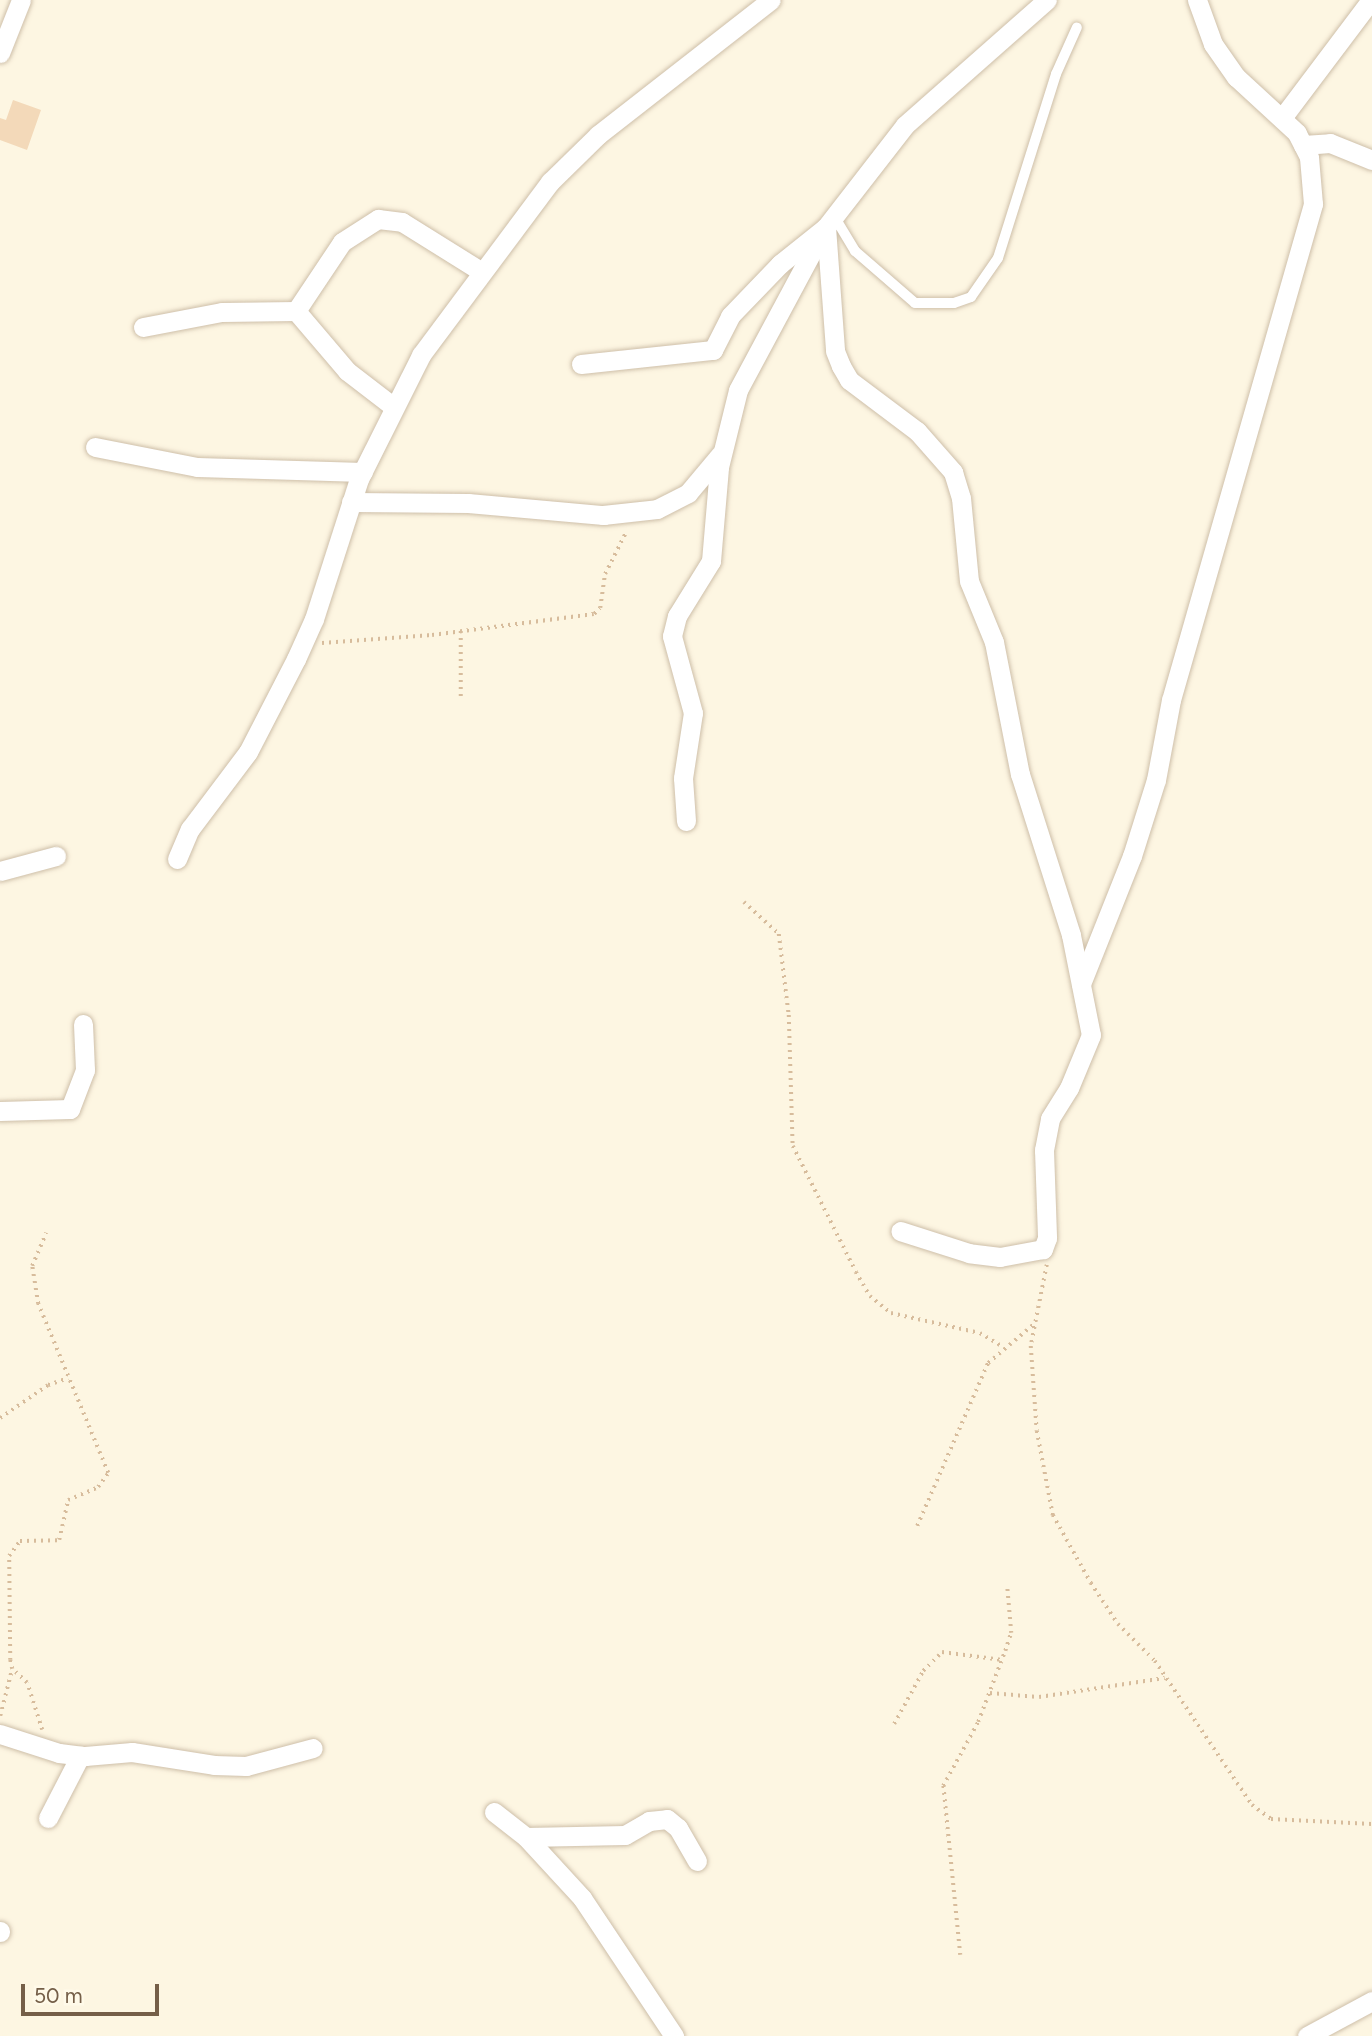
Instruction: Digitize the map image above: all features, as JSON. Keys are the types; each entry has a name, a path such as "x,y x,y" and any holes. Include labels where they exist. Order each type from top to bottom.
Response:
{"street":[{"path":"2,44 21,0"},
{"path":"177,859 190,830 248,752 303,645 363,471 421,355 550,182 598,135 771,0"},
{"path":"686,821 683,778 693,713 672,636 677,616 711,561 722,452 738,390 830,221 905,125 1047,0"},
{"path":"1082,984 1132,856 1156,780 1171,700 1313,204 1314,183 1303,145 1282,118 1236,77 1213,44 1197,0"},
{"path":"1282,118 1371,0"},
{"path":"1303,145 1330,143 1372,160"},
{"path":"296,311 342,242 378,219 402,222 482,272"},
{"path":"581,364 713,350 730,316 751,292 830,221"},
{"path":"830,221 835,351 841,366 849,380 917,431 953,472 961,498 969,581 994,642 1020,774 1053,872 1082,984 1091,1035 1069,1088 1050,1119 1044,1150 1046,1245 1000,1257 969,1253 900,1231"},
{"path":"143,327 222,312 296,311"},
{"path":"296,311 347,371 394,407"},
{"path":"95,447 197,467 363,471"},
{"path":"351,502 468,503 603,515 629,512 672,503 688,493 722,452"},
{"path":"0,870 56,856"},
{"path":"0,1111 70,1108 85,1070 83,1024"},
{"path":"0,1734 80,1756 132,1752 182,1762 246,1766 313,1748"},
{"path":"48,1818 80,1756"},
{"path":"494,1812 526,1837 582,1898 657,2016 674,2036"},
{"path":"526,1837 625,1835 649,1821 667,1819 678,1828 697,1861"},
{"path":"1307,2036 1372,2000"}],"lane":[{"path":"830,221 869,266 915,303 927,306 971,297 998,257 1056,74 1077,27"}],"path":[{"path":"303,645 461,631 594,614 600,608 605,574 626,532 629,512"},
{"path":"461,631 461,699"},
{"path":"744,902 779,934 789,1015 793,1146 856,1272 870,1296 891,1313 981,1333 1003,1347"},
{"path":"0,1716 12,1670 7,1605 12,1547 20,1541 59,1541 68,1500 99,1487 108,1473 68,1378 33,1284 37,1249 46,1233"},
{"path":"1046,1245 1046,1278 1031,1346 1035,1419 1053,1515 1118,1624 1165,1678 1252,1805 1271,1819 1372,1824"},
{"path":"917,1526 988,1363 1003,1347 1035,1323"},
{"path":"0,1418 48,1385 68,1378"},
{"path":"960,1955 943,1786 990,1693 1011,1633 1007,1587"},
{"path":"0,1606 7,1605"},
{"path":"894,1724 904,1699 942,1652 1002,1660"},
{"path":"12,1670 27,1683 47,1749"},
{"path":"990,1693 1039,1697 1165,1678"}],"building":[{"path":"13,100 41,110 27,150 0,140 0,118 6,120"}]}
